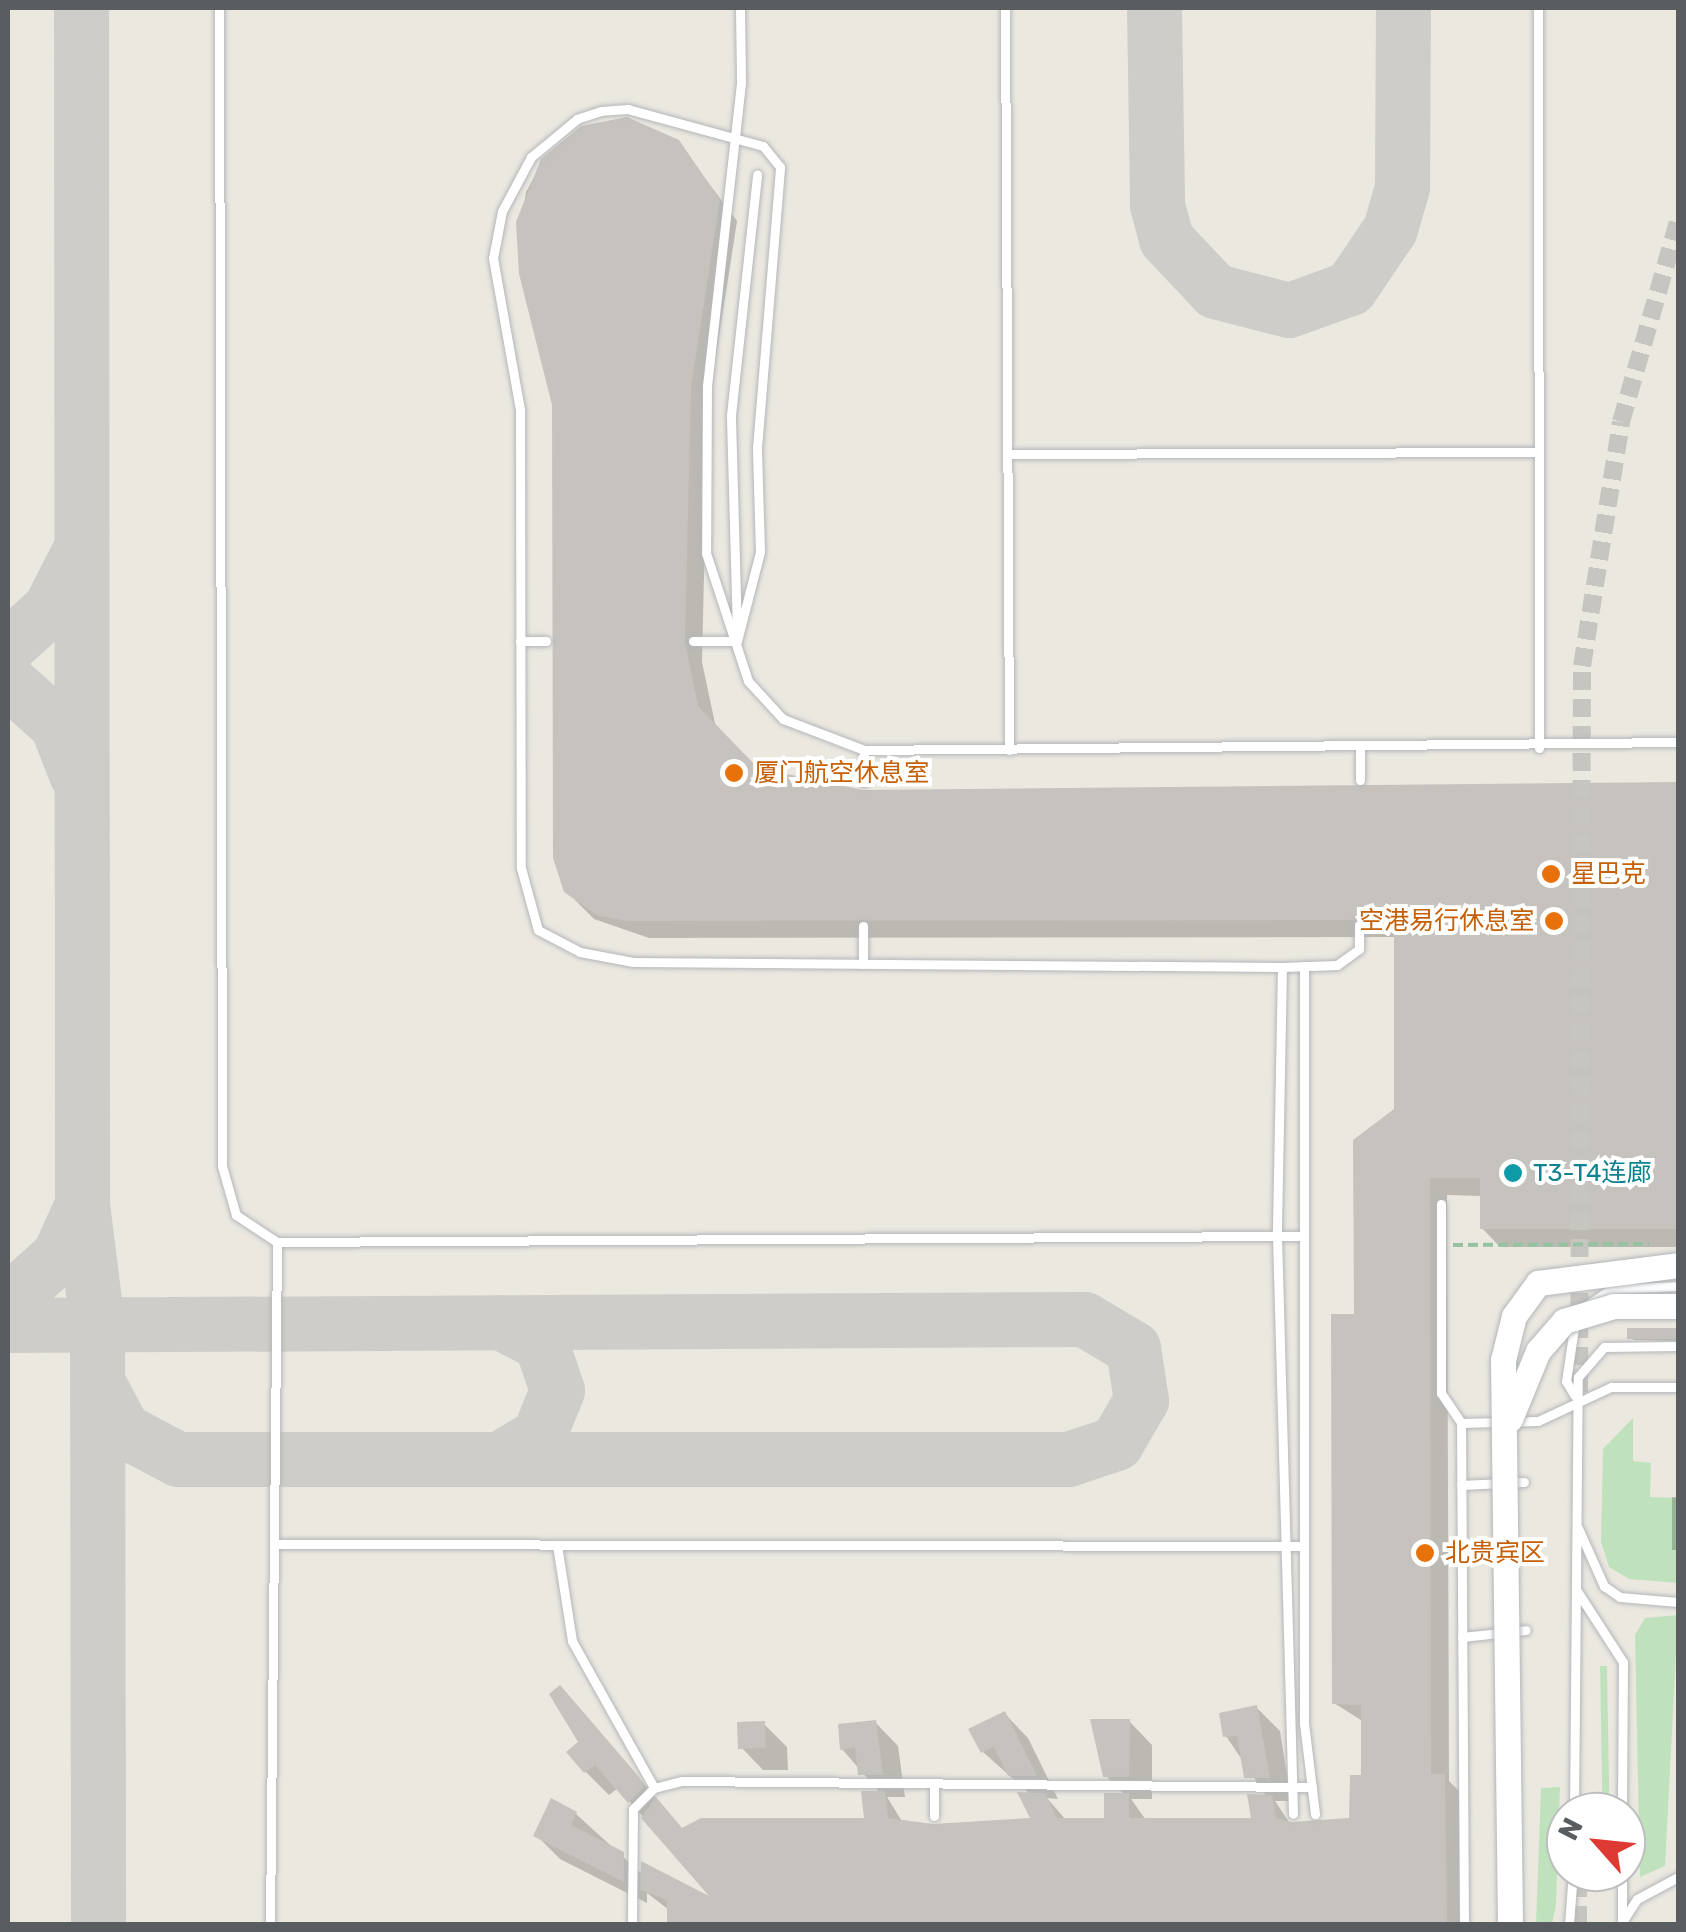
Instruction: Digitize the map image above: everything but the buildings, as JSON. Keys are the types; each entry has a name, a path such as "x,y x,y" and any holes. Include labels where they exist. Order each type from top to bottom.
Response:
{"main road":[{"path":"1510,1924 1503,1360 1514,1316 1538,1283 1678,1265"},
{"path":"1504,1434 1538,1351 1564,1321 1614,1306 1678,1306"}],"lane":[{"path":"219,8 222,1166 236,1215 277,1242 1298,1236"},
{"path":"740,8 735,137 704,460 706,553 748,680 783,720 864,750 1539,748 1678,742"},
{"path":"1005,8 1010,750"},
{"path":"1538,8 1539,748"},
{"path":"737,640 758,574 757,448 783,185 773,153 735,137 602,111 558,132 514,184 493,258 520,409 522,895 538,930 564,946 632,962 1282,967 1336,965 1359,949 1359,924"},
{"path":"737,640 732,415 757,174"},
{"path":"1007,454 1536,452"},
{"path":"693,640 737,640"},
{"path":"520,641 546,641"},
{"path":"1360,748 1360,780"},
{"path":"864,750 864,782"},
{"path":"863,926 863,964"},
{"path":"1304,966 1298,1236 1302,1546 1315,1814"},
{"path":"1282,967 1277,1236 1282,1546 1293,1814"},
{"path":"1441,1204 1440,1394 1461,1423 1464,1924"},
{"path":"270,1924 277,1242"},
{"path":"1576,1399 1566,1381 1567,1344 1590,1300 1630,1286 1678,1286"},
{"path":"1574,1792 1576,1399 1594,1351 1678,1346"},
{"path":"1461,1423 1538,1421 1576,1399 1612,1387 1678,1387"},
{"path":"1461,1485 1524,1482"},
{"path":"1576,1521 1604,1586 1678,1602"},
{"path":"276,1544 1302,1546"},
{"path":"557,1544 572,1641 654,1788"},
{"path":"1576,1589 1623,1662 1622,1792"},
{"path":"1462,1637 1526,1630"},
{"path":"632,1924 633,1809 654,1788 682,1781 1312,1787"},
{"path":"934,1783 934,1816"},
{"path":"1622,1924 1637,1899 1678,1877"},
{"path":"1570,1924 1572,1892"},
{"path":"1622,1892 1622,1924"}],"path":[{"path":"1441,1245 1661,1244"}],"green space":[{"path":"1633,1418 1633,1461 1651,1463 1650,1497 1678,1498 1678,1583 1629,1579 1609,1567 1601,1542 1603,1449"},
{"path":"1678,1615 1665,1866 1646,1874 1646,1792 1638,1792 1635,1635 1645,1618"},
{"path":"1600,1666 1607,1666 1609,1792 1602,1792"},
{"path":"1560,1787 1560,1792 1546,1792 1546,1892 1556,1892 1552,1924 1536,1924 1541,1788"}],"taxiway":[{"path":"81,8 82,1204 97,1324 98,1924"},
{"path":"1154,8 1157,205 1166,239 1215,291 1289,310 1350,288 1390,229 1402,187 1403,8"},
{"path":"8,646 50,608 77,555"},
{"path":"8,681 57,725 76,774"},
{"path":"8,1301 59,1255 82,1204"},
{"path":"8,1325 1084,1319 1133,1348 1141,1400 1116,1443 1068,1459 178,1459 123,1430 98,1383"},
{"path":"499,1459 539,1435 557,1390 541,1343 500,1322"}],"tunnel":[{"path":"1579,1392 1582,666 1621,422 1678,222"},
{"path":"1578,1892 1578,1924"}],"place":[{"name":"厦门航空休息室","path":"734,773"},
{"name":"星巴克","path":"1551,874"},
{"name":"空港易行休息室","path":"1554,921"},
{"name":"T3-T4连廊","path":"1513,1173"},
{"name":"北贵宾区","path":"1425,1553"}]}
